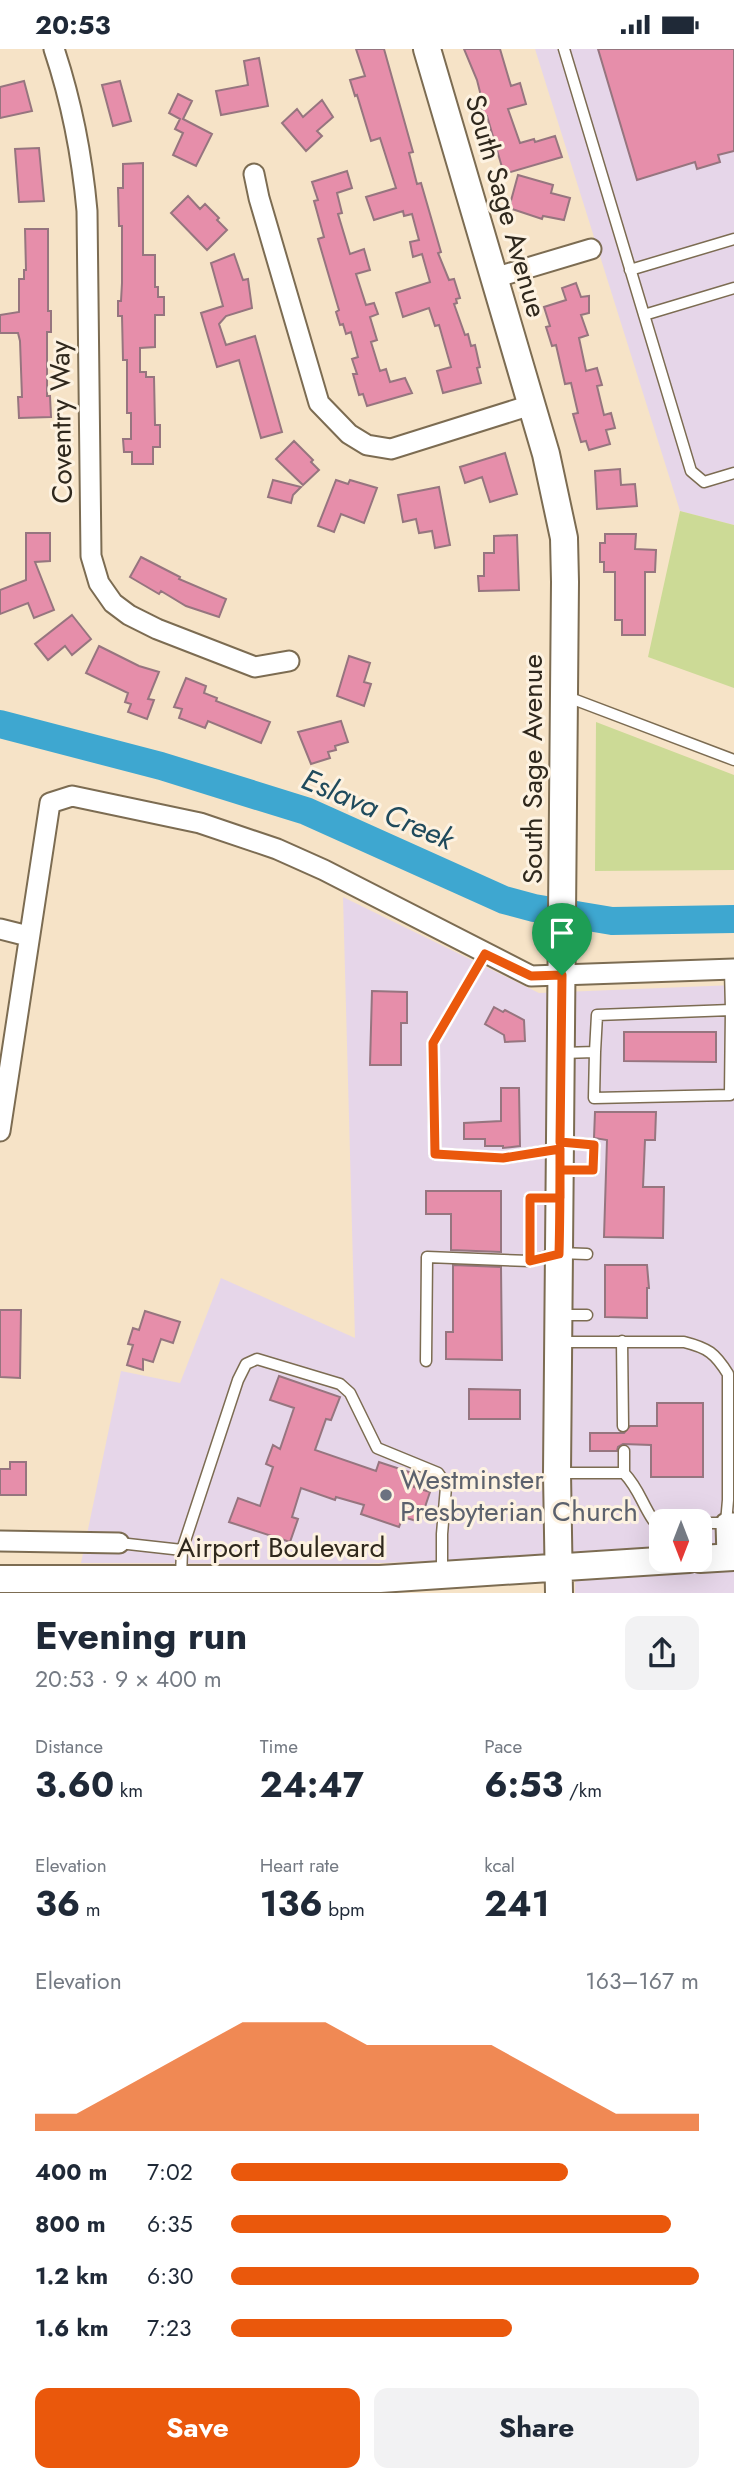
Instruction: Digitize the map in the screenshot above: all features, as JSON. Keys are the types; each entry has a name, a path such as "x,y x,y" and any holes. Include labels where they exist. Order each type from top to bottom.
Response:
{"street":[{"name":"Coventry Way","path":"54,49 76,125 86,198 91,556 99,583 114,603 129,615 158,629 255,667 289,660"},
{"name":"South Sage Avenue","path":"427,49 546,454 564,538 557,1473 559,1580"},
{"path":"254,174 319,403 349,434 367,445 391,449 531,405"},
{"path":"494,278 591,249"},
{"path":"0,1131 50,803 72,796 200,823 278,849 531,976 732,969"},
{"path":"0,929 28,936"},
{"path":"712,1559 732,1558 730,1523"},
{"path":"0,1541 119,1542"},
{"name":"Airport Boulevard","path":"0,1579 181,1586 442,1575 559,1580 649,1565"}],"lane":[{"path":"564,49 691,471 704,482 734,474"},
{"path":"630,269 734,239"},
{"path":"644,315 734,288"},
{"path":"564,696 734,760"},
{"path":"485,954 433,1043 435,1154 503,1158 560,1154"},
{"path":"731,1010 597,1015 594,1098 730,1095 732,969"},
{"path":"561,1052 595,1052"},
{"path":"530,1261 530,1198 560,1198"},
{"path":"426,1361 427,1257 530,1261 559,1254 587,1254"},
{"path":"559,1315 587,1315"},
{"path":"622,1341 623,1426"},
{"path":"559,1342 684,1342 702,1346 717,1357 728,1374 730,1523 712,1523"},
{"path":"181,1586 182,1550 238,1380 246,1364 257,1359 340,1384 350,1393 377,1448 438,1473 446,1487 442,1575"},
{"path":"624,1451 624,1473 637,1487 649,1514"},
{"path":"557,1473 624,1473"},
{"path":"119,1542 182,1550"}],"shaded area":[{"path":"535,49 734,49 734,525 680,511"},
{"path":"343,897 539,993 734,985 734,1593 575,1593 576,1555 357,1564 81,1563 121,1371 180,1383 221,1278 355,1338"}],"green space":[{"path":"680,511 734,525 734,688 648,657"},
{"path":"596,722 734,775 734,870 595,871"}],"building":[{"path":"356,49 384,49 413,152 409,153 417,184 421,183 441,252 438,253 449,280 454,279 460,298 456,299 457,303 454,304 465,335 468,334 471,346 475,345 481,383 443,393 437,371 451,367 439,325 435,326 429,308 403,317 396,293 430,282 422,254 413,257 410,242 419,240 412,214 404,216 403,211 374,220 366,197 396,188 380,138 371,141 350,80 365,76"},
{"path":"464,49 500,49 511,86 520,83 526,104 508,109 520,143 555,136 562,157 504,174 487,116 484,116 478,97 481,96 477,80"},
{"path":"598,49 734,49 734,151 718,155 720,162 697,169 695,162 637,180"},
{"path":"259,58 268,106 221,115 216,91 248,85 244,61"},
{"path":"24,81 32,111 0,118 0,87"},
{"path":"120,81 131,121 113,126 102,85"},
{"path":"178,94 192,101 183,119 212,134 196,166 173,155 183,133 175,129 180,119 169,113"},
{"path":"322,100 333,117 317,131 322,136 306,151 282,123 297,109 303,117"},
{"path":"39,148 44,201 19,202 15,149"},
{"path":"143,163 143,255 155,255 155,287 158,287 158,297 164,297 164,315 155,315 155,347 140,348 140,372 146,372 146,377 154,377 155,425 160,425 160,447 153,447 153,464 132,464 132,452 124,452 123,439 131,439 131,413 127,413 127,360 123,360 122,316 118,316 122,283 122,226 119,226 118,188 123,188 123,164"},
{"path":"347,171 352,188 337,193 342,213 338,214 350,254 364,249 370,270 356,274 366,305 374,303 378,314 370,317 377,340 371,342 380,371 386,369 390,382 405,378 412,393 367,406 363,394 359,395 353,374 357,374 352,359 358,357 351,332 346,334 343,324 340,325 336,312 339,310 318,239 324,237 312,182"},
{"path":"518,175 553,185 551,193 570,198 564,220 543,216 542,219 509,208"},
{"path":"188,196 200,209 205,204 227,230 207,250 171,213"},
{"path":"25,229 48,229 48,311 51,311 51,332 47,332 47,396 50,396 51,417 19,418 18,397 22,397 20,341 18,333 0,333 0,315 19,312 19,279 24,279 26,270"},
{"path":"234,254 243,280 248,279 252,308 226,316 219,324 226,345 255,336 282,432 261,438 239,360 217,367 201,313 223,306 211,263"},
{"path":"576,283 581,297 589,296 589,313 581,315 588,335 579,338 586,371 597,368 602,385 597,386 604,415 611,413 615,428 606,430 610,444 589,450 586,441 581,442 573,414 578,413 571,383 565,384 556,345 552,346 546,327 550,326 544,307 566,300 562,288"},
{"path":"294,441 319,470 303,485 276,459"},
{"path":"505,453 517,494 490,502 482,477 465,483 460,467"},
{"path":"620,469 621,485 635,484 637,506 597,509 595,471"},
{"path":"273,480 301,487 293,495 291,503 268,497"},
{"path":"336,480 348,484 350,480 377,488 364,523 341,514 334,532 318,526"},
{"path":"439,487 450,545 435,548 432,531 419,533 416,519 403,522 398,495"},
{"path":"26,533 50,533 50,561 35,562 54,610 34,618 28,603 0,614 0,590 26,580"},
{"path":"605,534 636,534 635,549 656,550 655,572 645,572 645,635 622,635 622,620 615,620 615,572 604,572 604,562 600,562 600,543 605,543"},
{"path":"517,535 519,590 479,591 478,576 484,576 484,553 494,553 494,536"},
{"path":"141,557 180,577 179,579 226,599 219,617 186,606 161,591 159,594 130,577"},
{"path":"72,615 91,639 72,655 65,646 48,660 35,644"},
{"path":"99,646 139,666 159,672 148,699 154,700 147,719 128,712 131,704 125,702 128,693 86,673"},
{"path":"349,656 370,663 364,682 371,684 364,706 337,696"},
{"path":"186,678 206,686 204,693 217,698 216,701 270,722 261,743 208,721 205,728 179,718 182,709 174,707"},
{"path":"341,721 348,742 335,746 336,750 328,752 330,758 311,764 298,732"},
{"path":"372,991 407,992 407,1023 401,1023 401,1065 370,1065"},
{"path":"494,1007 524,1020 525,1041 505,1042 504,1035 485,1024"},
{"path":"624,1032 716,1032 716,1062 624,1061"},
{"path":"501,1088 519,1088 520,1146 485,1146 485,1139 464,1139 464,1123 501,1121"},
{"path":"595,1112 656,1112 655,1140 645,1140 643,1187 664,1187 663,1238 604,1237 607,1140 594,1138"},
{"path":"426,1191 501,1191 501,1252 451,1250 451,1214 426,1214"},
{"path":"453,1265 501,1267 502,1360 446,1359 446,1332 453,1332"},
{"path":"605,1265 647,1265 647,1318 605,1317"},
{"path":"0,1310 21,1310 20,1378 0,1377"},
{"path":"145,1311 180,1322 173,1343 161,1339 153,1362 143,1359 143,1370 127,1365 133,1345 128,1344 133,1328 139,1330"},
{"path":"279,1376 340,1397 331,1420 326,1419 315,1450 376,1471 379,1462 418,1475 414,1487 430,1492 420,1522 403,1517 399,1527 361,1514 364,1505 336,1497 335,1500 301,1488 292,1517 298,1519 290,1542 229,1522 238,1498 260,1506 273,1467 266,1464 273,1445 280,1449 294,1408 270,1400"},
{"path":"469,1389 520,1390 520,1419 469,1419"},
{"path":"657,1403 703,1403 703,1477 651,1477 651,1445 623,1444 617,1451 590,1451 590,1433 624,1433 630,1426 657,1426"},
{"path":"10,1462 26,1462 26,1495 0,1495 0,1469 10,1469"}],"waterway":[{"name":"Eslava Creek","path":"0,724 161,766 306,811 504,900 534,908 612,921 734,919"}],"place":[{"name":"Westminster Presbyterian Church","path":"386,1495"}],"route":[{"path":"562,975 531,976 485,954 433,1043 435,1154 503,1158 560,1149 560,1170 560,1198 559,1254 530,1261 530,1198 560,1198 560,1170 593,1170 594,1145 560,1142 562,975"}]}
